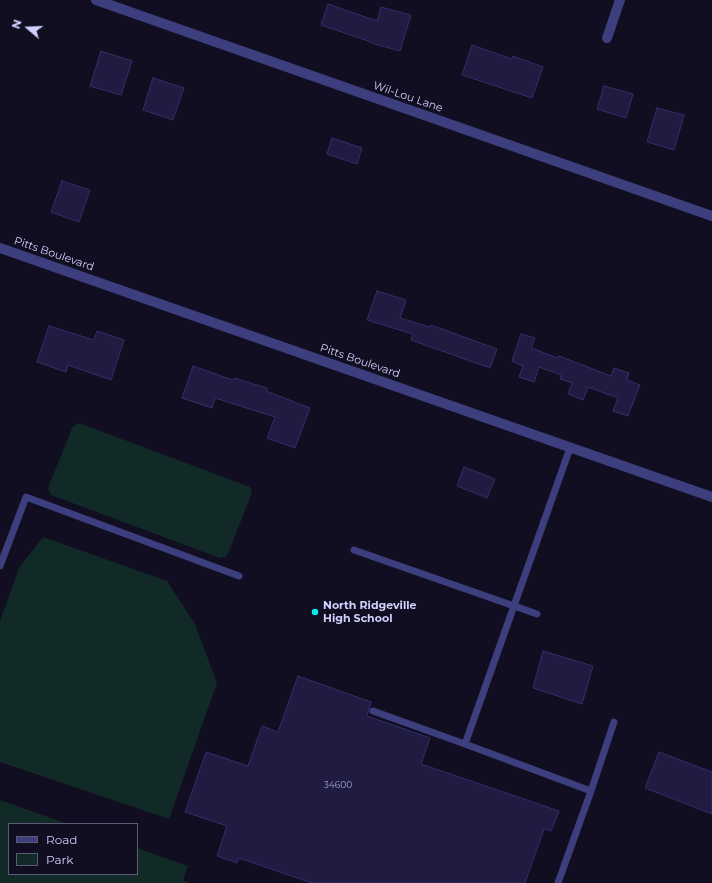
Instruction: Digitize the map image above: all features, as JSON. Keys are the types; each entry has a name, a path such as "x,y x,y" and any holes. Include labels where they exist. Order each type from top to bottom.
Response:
{"street":[{"name":"Wil-Lou Lane","path":"96,0 712,216"},
{"path":"606,38 620,0"},
{"name":"Pitts Boulevard","path":"0,248 712,497"}],"lane":[{"path":"465,744 570,448"},
{"path":"0,566 26,497 239,576"},
{"path":"354,550 537,614"},
{"path":"373,711 591,791"},
{"path":"558,883 614,722"}],"green space":[{"path":"79,423 250,487 252,493 227,556 220,558 51,495 48,488 73,426"},
{"path":"43,537 167,581 195,624 217,683 169,819 0,762 0,621 19,568"},
{"path":"0,800 65,823 8,823 8,875 138,875 138,848 188,866 183,880 190,883 0,883"}],"building":[{"path":"328,4 377,21 381,7 411,15 400,51 371,43 321,25"},
{"path":"472,45 512,59 513,56 543,67 532,98 462,75"},
{"path":"101,51 132,61 121,95 90,86"},
{"path":"153,78 184,88 173,120 143,110"},
{"path":"604,86 633,94 626,118 597,109"},
{"path":"657,108 684,115 674,150 647,142"},
{"path":"332,138 362,148 357,164 327,154"},
{"path":"62,181 90,190 79,222 51,212"},
{"path":"377,291 406,300 400,318 430,327 431,325 497,349 490,368 411,340 413,334 367,320"},
{"path":"49,326 94,340 97,331 124,340 111,380 68,365 66,372 37,362"},
{"path":"521,334 535,338 531,348 558,358 559,356 611,376 614,368 629,373 627,380 640,385 628,416 613,411 618,398 588,387 583,400 568,394 572,383 560,379 561,375 539,367 534,382 519,377 523,366 512,361"},
{"path":"193,366 233,380 234,378 267,388 266,391 310,408 295,448 267,438 275,417 215,398 212,408 182,398"},
{"path":"464,467 495,479 487,498 457,486"},
{"path":"543,651 593,666 582,704 533,688"},
{"path":"298,676 371,702 367,716 430,738 421,764 559,811 551,831 544,829 525,883 312,883 239,858 237,863 217,856 227,826 185,812 206,752 248,766 262,726 278,732"},
{"path":"659,752 712,772 712,814 645,788"}],"place":[{"name":"North Ridgeville High School","path":"315,612"}]}
